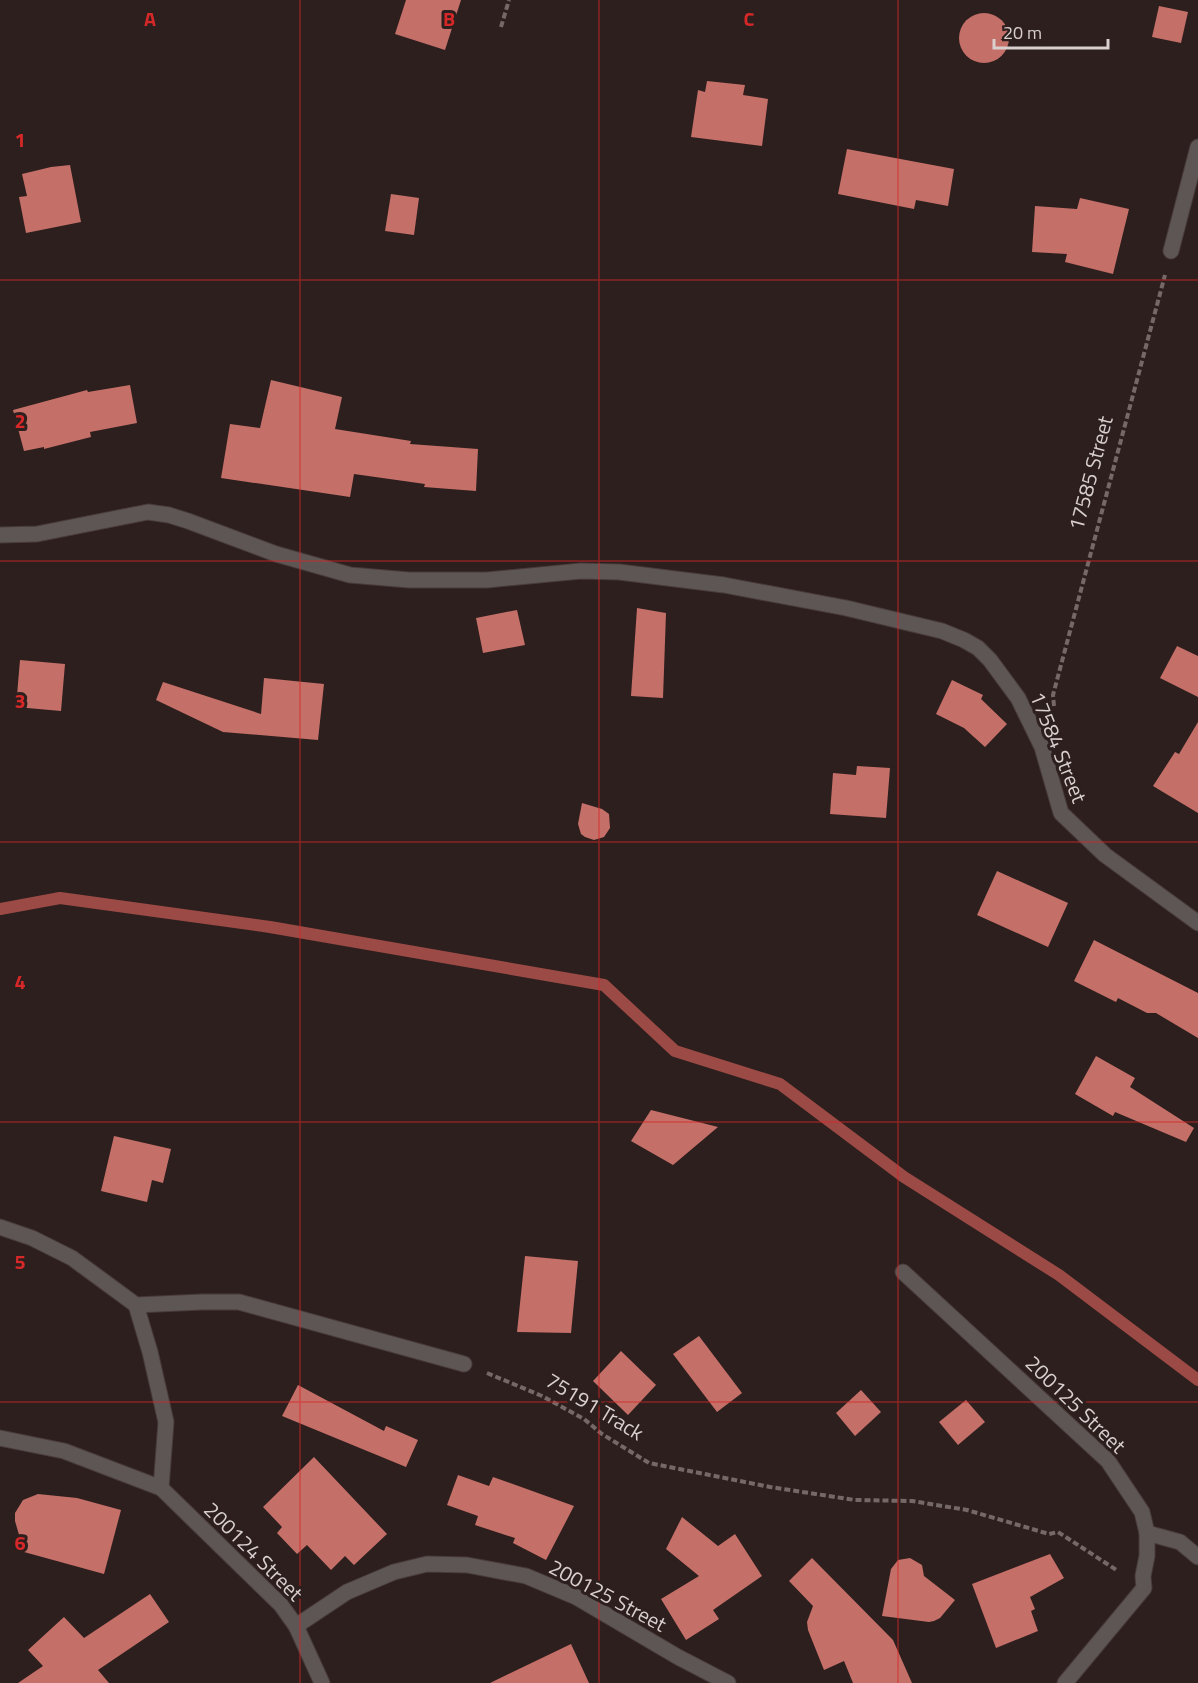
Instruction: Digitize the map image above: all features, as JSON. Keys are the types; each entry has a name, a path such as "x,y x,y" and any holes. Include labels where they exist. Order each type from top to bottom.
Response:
{"street":[{"path":"1171,251 1198,147"},
{"name":"17584 Street","path":"0,535 37,534 148,512 169,515 276,554 350,575 409,580 487,580 581,572 619,572 724,585 846,608 942,631 978,648 990,660 1018,698 1042,747 1061,813 1105,855 1198,923"},
{"path":"0,1227 32,1238 72,1258 136,1305 150,1352 166,1422 161,1488 64,1451 0,1438"},
{"name":"200125 Street","path":"903,1272 1108,1461 1142,1512 1148,1533 1143,1576 1144,1588"},
{"path":"136,1305 238,1302 464,1364"},
{"name":"200124 Street","path":"161,1488 281,1605 296,1626 322,1683"},
{"path":"1148,1533 1180,1542 1198,1557"},
{"name":"200125 Street","path":"296,1626 347,1592 394,1572 427,1564 467,1565 526,1576 576,1597 678,1657 728,1683"},
{"path":"1065,1683 1144,1588"}],"path":[{"path":"501,27 509,0"},
{"name":"17585 Street","path":"1054,706 1053,695 1171,251"},
{"name":"75191 Track","path":"464,1364 542,1396 584,1419 602,1434 649,1463 770,1487 844,1498 912,1501 967,1510 1049,1534 1058,1532 1144,1588"}],"building":[{"path":"406,0 461,0 445,50 395,34"},
{"path":"1159,6 1188,12 1181,43 1152,37"},
{"path":"979,13 989,13 1002,20 1009,33 1009,43 1002,56 989,63 979,63 970,59 963,52 959,43 959,33 963,24 970,17"},
{"path":"707,81 745,85 743,95 768,99 762,146 691,137 698,90 705,92"},
{"path":"847,149 954,169 948,206 916,200 914,209 838,194"},
{"path":"70,165 81,222 26,233 19,197 27,196 22,174"},
{"path":"391,194 419,198 414,235 385,231"},
{"path":"1080,198 1129,209 1113,274 1065,262 1067,254 1032,252 1035,206 1077,209"},
{"path":"271,380 342,397 335,429 411,441 410,444 478,449 476,491 424,487 425,484 354,474 350,497 221,478 230,424 260,428"},
{"path":"130,385 137,423 90,432 91,437 44,449 44,447 24,451 13,410 87,390 88,392"},
{"path":"637,608 666,613 663,698 631,696"},
{"path":"517,610 525,645 483,653 476,618"},
{"path":"1177,646 1198,656 1198,697 1160,678"},
{"path":"20,660 65,664 61,711 16,707"},
{"path":"264,678 324,684 318,740 223,732 156,700 163,682 261,714"},
{"path":"952,680 983,695 981,699 1007,724 985,747 964,728 936,714"},
{"path":"1198,722 1198,813 1153,786 1175,752 1179,754"},
{"path":"857,766 890,768 886,818 830,814 833,773 856,775"},
{"path":"582,803 602,809 609,814 610,828 604,837 594,840 581,834 578,824"},
{"path":"997,871 1068,903 1048,947 977,915"},
{"path":"1094,940 1198,993 1198,1038 1156,1013 1147,1013 1118,998 1116,1002 1074,981"},
{"path":"1096,1056 1135,1078 1130,1087 1194,1128 1186,1142 1115,1112 1113,1116 1075,1094"},
{"path":"651,1110 718,1127 673,1165 631,1141"},
{"path":"114,1136 171,1149 163,1183 152,1180 147,1202 101,1191"},
{"path":"525,1256 578,1261 571,1333 517,1332"},
{"path":"699,1336 742,1393 717,1412 673,1354"},
{"path":"621,1351 656,1385 628,1415 593,1381"},
{"path":"298,1385 384,1431 386,1426 418,1440 406,1467 282,1416"},
{"path":"861,1390 881,1412 855,1436 836,1413"},
{"path":"966,1400 985,1422 958,1445 939,1422"},
{"path":"314,1457 387,1534 354,1565 345,1556 331,1570 307,1545 297,1554 277,1533 282,1527 263,1507"},
{"path":"458,1475 489,1486 493,1477 574,1506 546,1560 513,1543 515,1538 475,1525 478,1516 447,1505"},
{"path":"38,1494 77,1498 121,1510 104,1574 24,1552 15,1513 23,1500"},
{"path":"682,1517 718,1546 735,1534 762,1576 713,1610 719,1619 686,1640 661,1599 699,1576 666,1549"},
{"path":"1050,1554 1064,1578 1030,1597 1035,1609 1031,1611 1038,1631 996,1648 972,1584"},
{"path":"812,1558 893,1640 912,1683 853,1683 844,1661 824,1670 808,1630 807,1622 813,1606 789,1581"},
{"path":"910,1558 922,1565 924,1576 955,1600 940,1618 934,1621 882,1616 891,1569 898,1560"},
{"path":"150,1594 169,1622 98,1670 109,1683 18,1683 43,1666 28,1650 64,1617 84,1638"},
{"path":"571,1644 589,1683 490,1683"}],"waterway":[{"path":"0,909 60,898 270,927 604,985 675,1051 780,1084 904,1177 1059,1275 1198,1380"}]}
